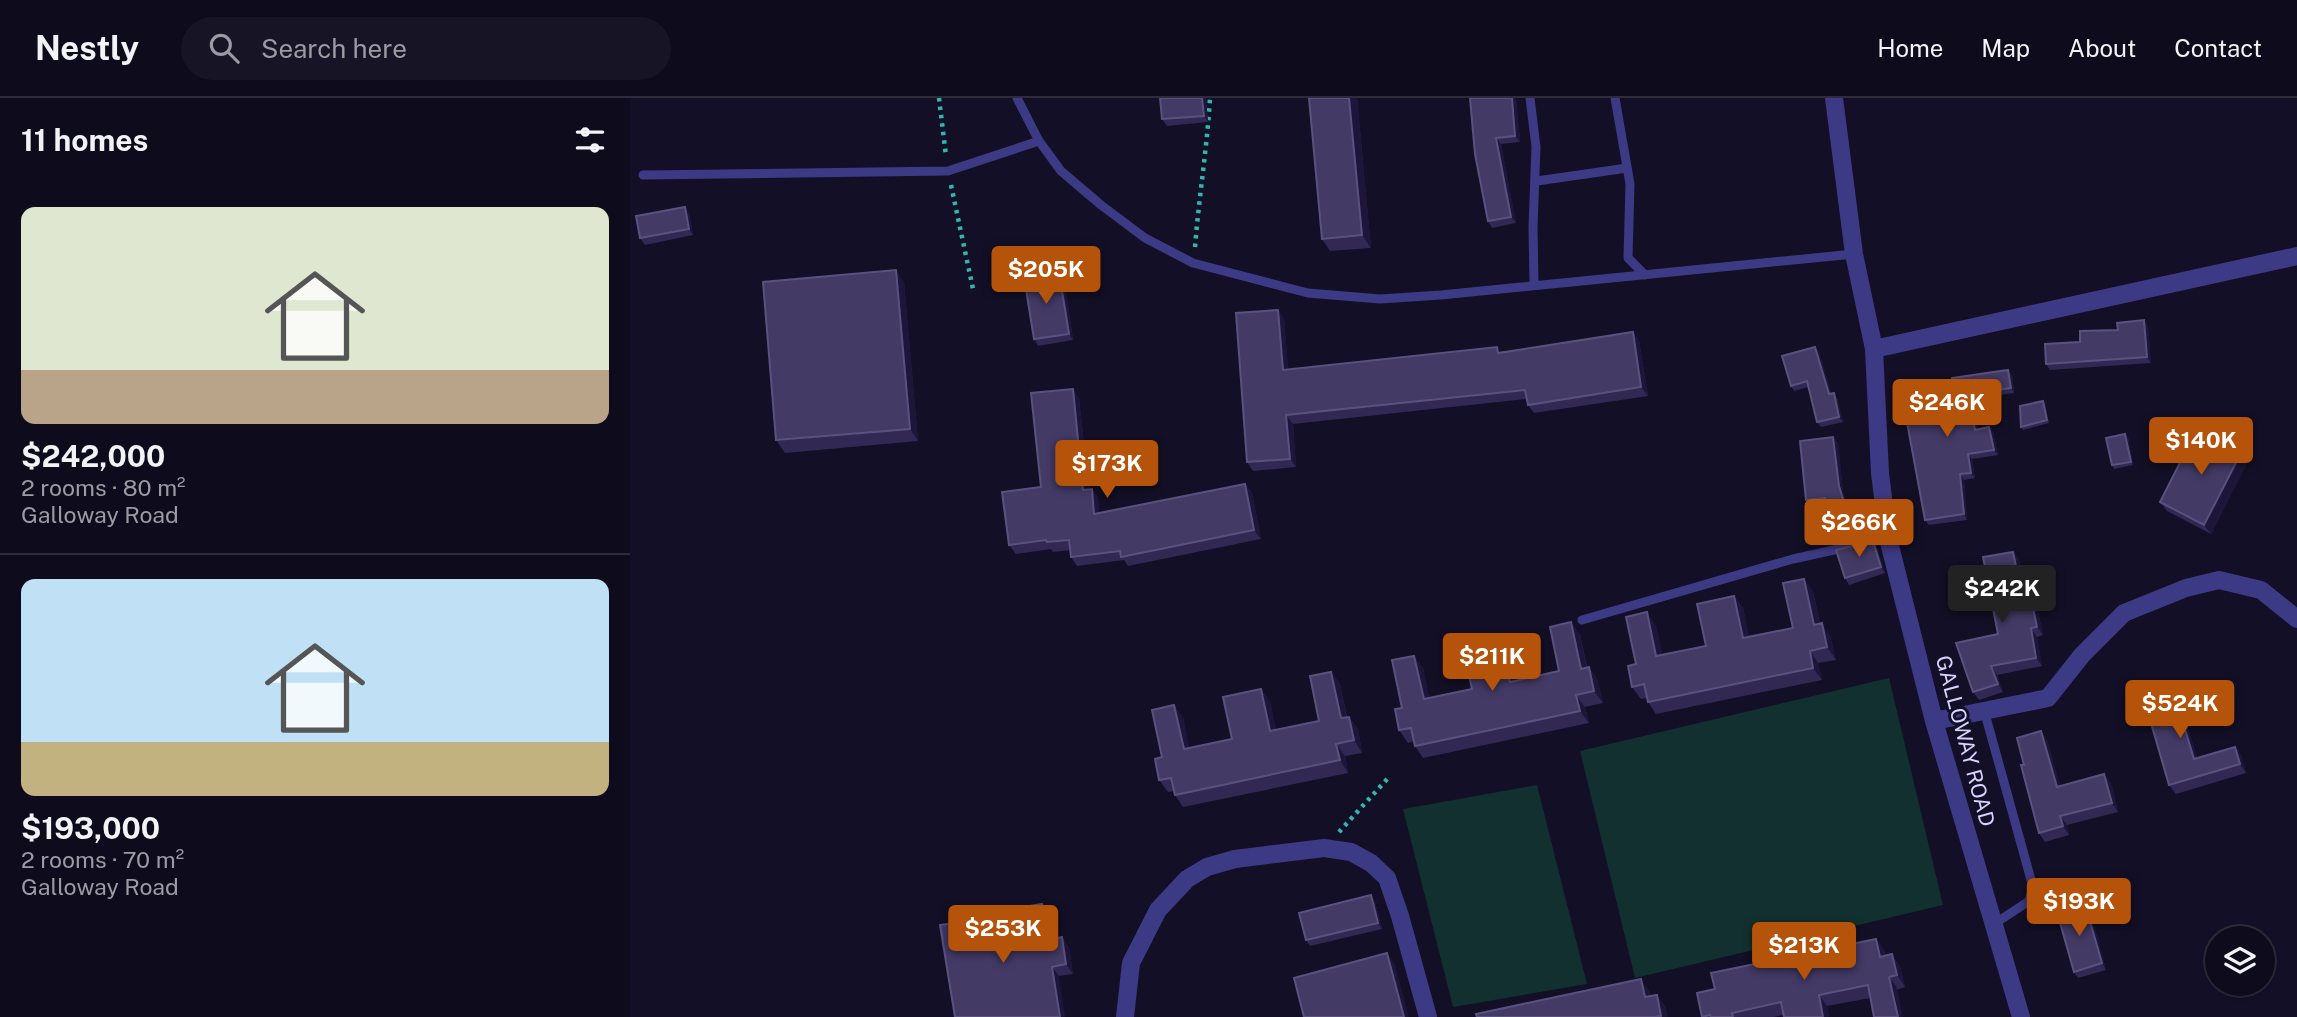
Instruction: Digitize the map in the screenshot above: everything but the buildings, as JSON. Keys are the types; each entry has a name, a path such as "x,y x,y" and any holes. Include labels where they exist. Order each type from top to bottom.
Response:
{"street":[{"name":"GALLOWAY ROAD","path":"1834,98 1854,254 1874,349 1880,473 1888,538 1934,721 2021,1017"},
{"path":"1874,349 2297,256"},
{"path":"1934,721 2048,698 2082,655 2124,613 2186,588 2220,580 2261,590 2297,619"},
{"path":"1125,1017 1131,963 1158,911 1187,880 1207,867 1235,859 1324,848 1351,852 1371,863 1387,878 1428,1017"}],"lane":[{"path":"1017,98 1039,141 1061,171 1145,238 1193,263 1308,293 1380,299 1441,295 1854,254"},
{"path":"1530,98 1535,125 1534,285"},
{"path":"1615,98 1630,184 1628,258 1645,275"},
{"path":"643,175 948,171 1039,141"},
{"path":"1536,181 1627,168"},
{"path":"1581,620 1793,559 1888,538"},
{"path":"1984,710 2032,887 2029,901 1993,925"}],"path":[{"path":"939,98 948,171 973,289"},
{"path":"1193,263 1199,197 1209,133 1210,98"},
{"path":"1324,848 1389,777"}],"green space":[{"path":"1889,678 1943,905 1635,978 1580,751"},
{"path":"1537,785 1587,984 1453,1007 1403,809"}]}
